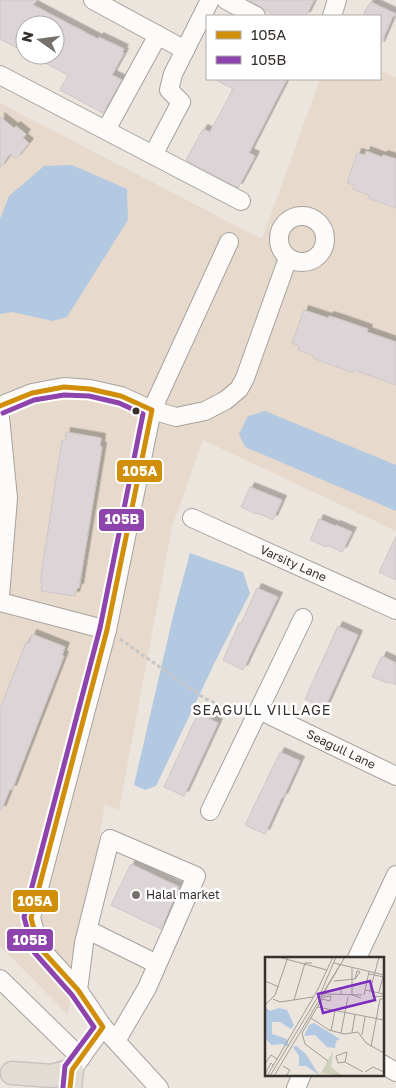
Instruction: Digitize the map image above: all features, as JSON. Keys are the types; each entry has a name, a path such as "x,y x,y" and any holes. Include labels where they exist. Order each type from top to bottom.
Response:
{"main road":[{"path":"13,1074 52,1076 74,1072"}],"street":[{"path":"93,0 185,50"},
{"path":"153,155 181,102 169,90 173,74 210,0"},
{"path":"226,0 254,15"},
{"path":"332,15 337,0"},
{"path":"106,130 158,35"},
{"path":"0,75 241,201"},
{"path":"159,1088 103,1027 78,990 39,947 32,918 108,630 152,410 229,242"},
{"path":"0,406 32,393 64,387 90,389 122,396 152,410 176,418 206,411 226,400 239,389 245,378 288,258"},
{"path":"0,417 8,498 0,596"},
{"name":"Varsity Lane","path":"192,518 396,610"},
{"path":"0,602 108,630"},
{"path":"210,811 303,618"},
{"name":"Seagull Lane","path":"256,716 396,776"},
{"path":"78,990 84,943 110,839 196,876 147,988 116,1041"},
{"path":"357,957 396,875"},
{"path":"88,930 157,964"},
{"path":"0,979 74,1072 103,1027"},
{"path":"384,1065 396,1072"},
{"path":"296,1088 301,1076"}],"path":[{"path":"108,630 204,698 256,716"}],"shaded area":[{"path":"381,70 396,77 396,531 203,440 172,527 119,810 105,804 68,1015 0,946 0,103 262,239 320,80 381,80"}],"water":[{"path":"72,165 127,189 128,220 67,317 53,321 12,312 0,314 0,219 9,196 44,166"},
{"path":"265,411 396,465 396,511 245,447 239,434 248,416"},
{"path":"190,553 243,572 250,593 156,786 145,790 134,785 174,612"}],"building":[{"path":"0,0 37,0 33,5 52,15 15,15 15,47 0,39"},
{"path":"249,0 314,0 306,15 273,15"},
{"path":"371,2 396,14 396,16 393,16 381,44 381,15 363,15"},
{"path":"65,22 98,39 99,37 124,49 122,52 124,53 112,75 122,80 103,113 60,90 68,75 49,65 65,65"},
{"path":"216,80 286,80 249,153 255,156 238,188 186,160 203,129 210,132 233,89"},
{"path":"0,117 14,128 16,126 26,134 23,138 29,143 16,159 10,154 0,168"},
{"path":"366,151 382,157 383,155 396,159 396,208 368,198 369,195 353,189 354,185 347,183 357,153 365,155"},
{"path":"304,310 368,329 367,332 396,342 396,385 354,370 353,373 313,358 314,356 298,350 299,346 292,343"},
{"path":"66,432 101,438 100,446 102,447 79,588 77,588 75,596 41,591 42,582 40,582 62,440 65,441"},
{"path":"250,487 282,500 273,520 241,507"},
{"path":"319,519 352,532 342,552 310,540"},
{"path":"396,536 396,580 379,572"},
{"path":"257,588 278,597 243,670 223,660"},
{"path":"338,626 358,635 325,708 305,699"},
{"path":"32,634 65,647 62,655 64,656 12,790 10,789 1,811 0,709 26,642 29,643"},
{"path":"382,656 396,663 396,685 372,677"},
{"path":"198,713 218,723 184,796 164,787"},
{"path":"280,752 300,761 265,834 245,825"},
{"path":"131,864 179,887 161,929 111,905"}],"transit line":[{"name":"105A","path":"0,406 32,393 64,387 90,389 121,396 152,410 107,630 31,918 39,947 78,990 103,1027 72,1070 70,1088"},
{"name":"105B","path":"3,413 34,400 64,395 89,396 119,403 143,414 100,628 24,917 33,951 72,995 94,1027 65,1066 63,1087"}],"place":[{"name":"Halal market","path":"136,895"}],"district":[{"name":"SEAGULL VILLAGE","path":"262,710"}]}
